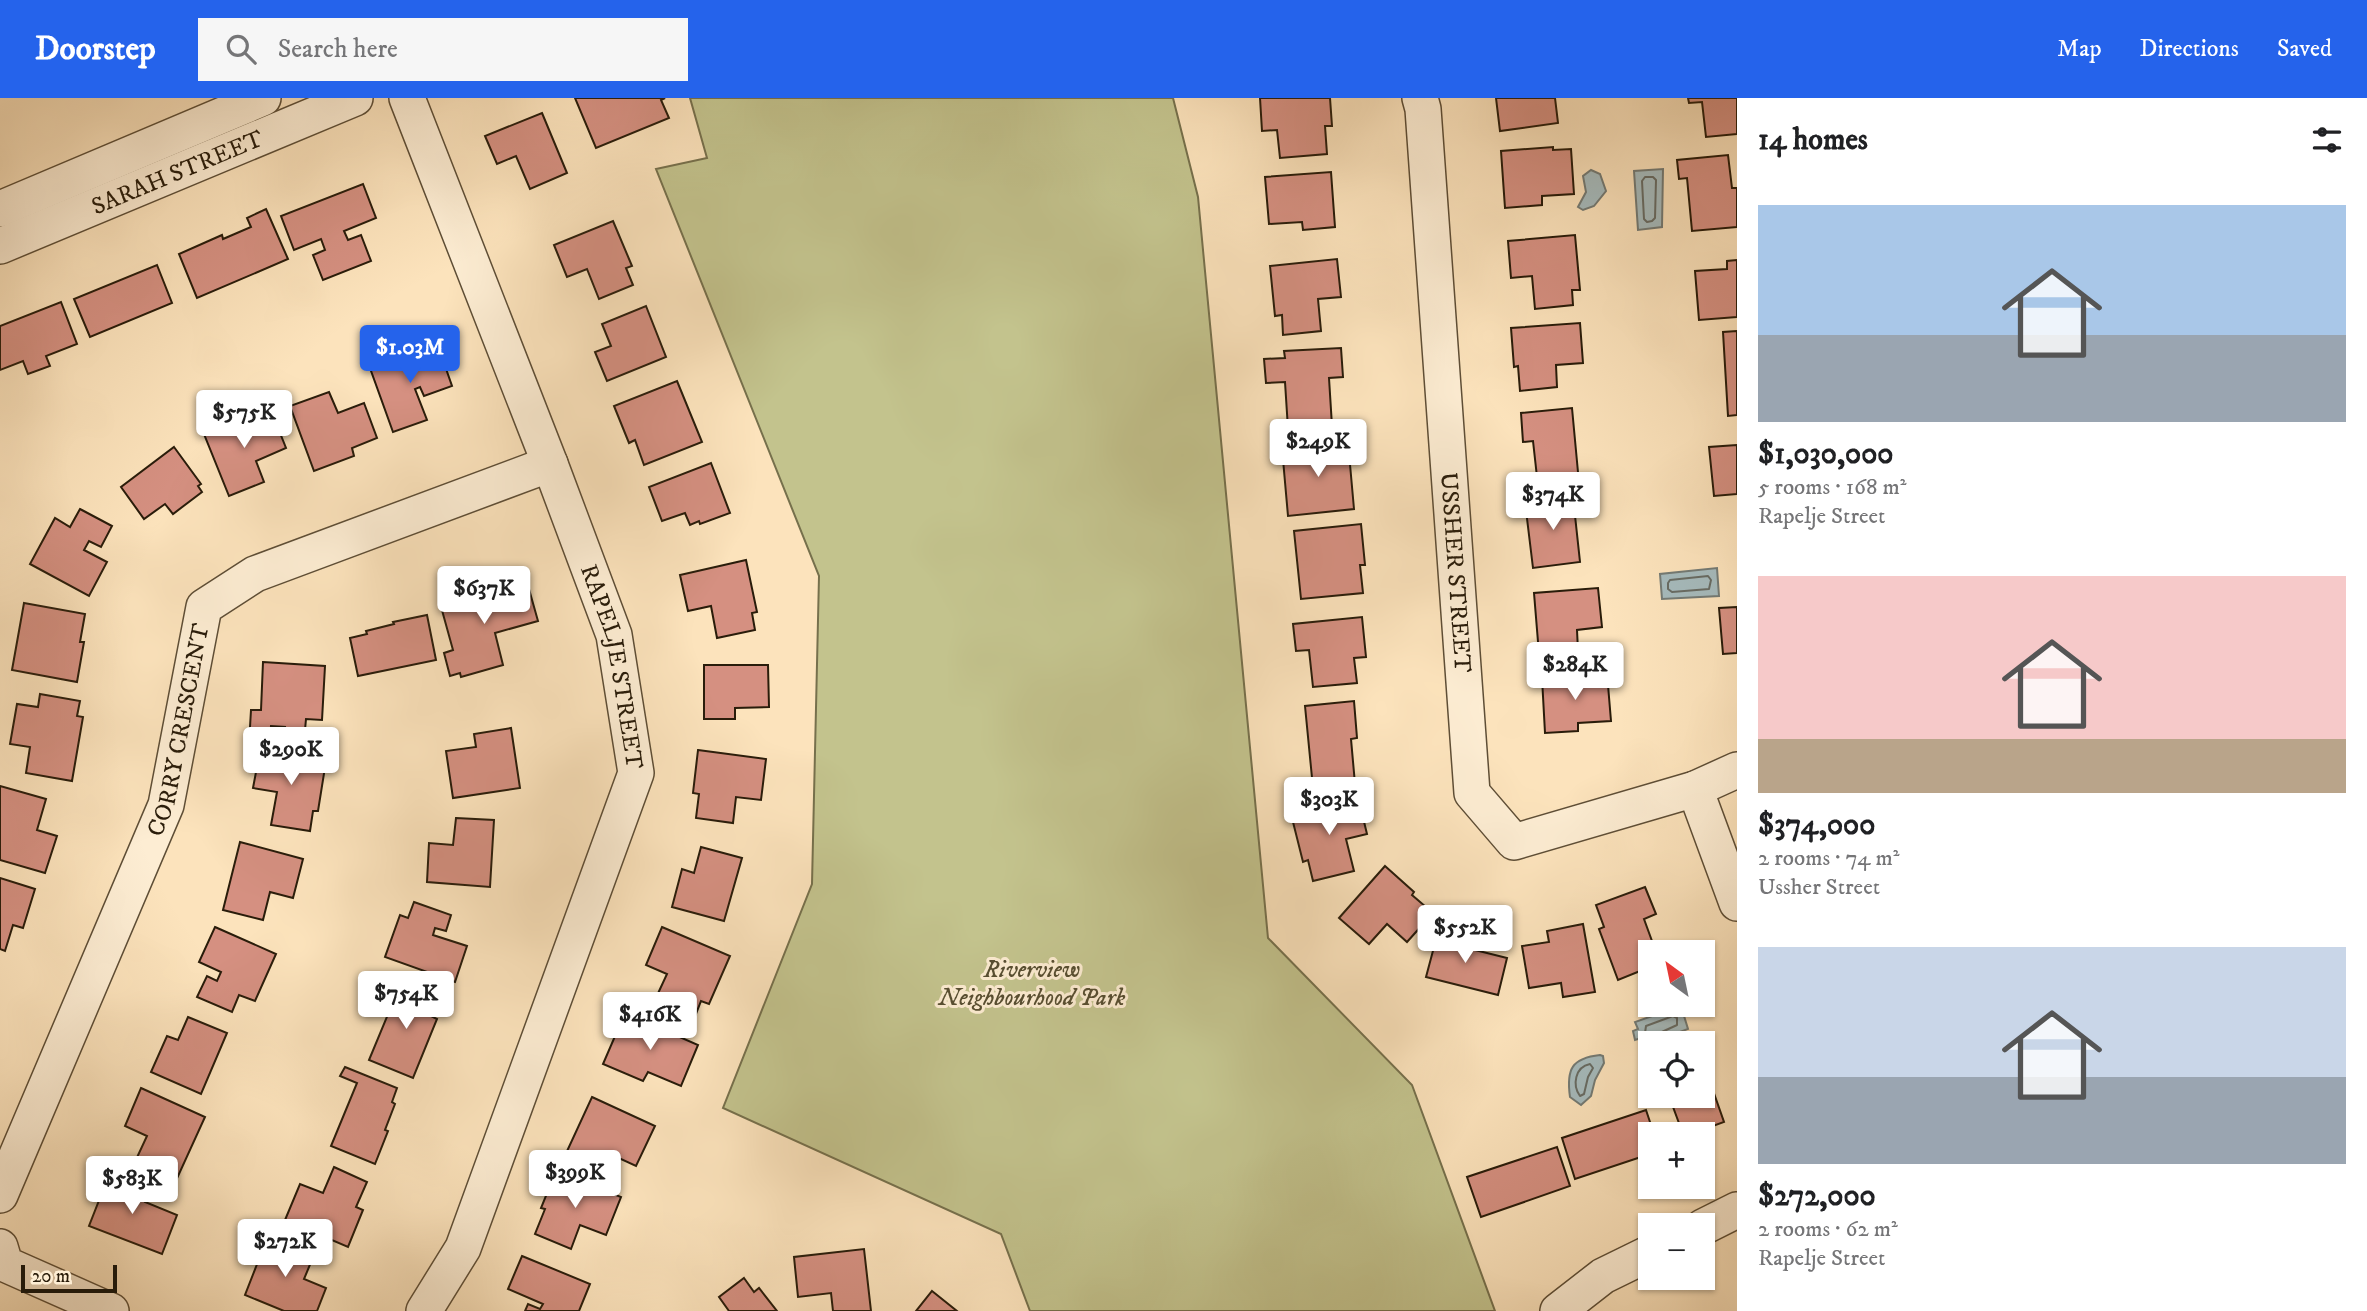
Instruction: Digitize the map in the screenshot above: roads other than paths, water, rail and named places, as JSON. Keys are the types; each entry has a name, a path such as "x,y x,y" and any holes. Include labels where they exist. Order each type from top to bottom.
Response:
{"street":[{"name":"SARAH STREET","path":"0,209 263,98"},
{"name":"SARAH STREET","path":"0,246 355,98"},
{"name":"RAPELJE STREET","path":"407,98 614,635 636,773 463,1248 424,1311"},
{"name":"USSHER STREET","path":"1420,98 1423,109 1472,793 1514,842 1695,789"},
{"name":"CORRY CRESCENT","path":"0,1195 166,805 204,607 255,574 550,464"},
{"path":"1737,770 1695,789 1737,903"},
{"path":"1715,1221 1737,1210"},
{"path":"0,1247 5,1264 111,1311"},
{"path":"1558,1311 1603,1276 1638,1259"}],"water":[{"path":"1663,169 1662,227 1638,230 1634,171"},
{"path":"1591,170 1600,174 1606,191 1594,206 1583,210 1578,207 1586,192 1583,176"},
{"path":"1717,568 1719,596 1662,599 1660,574"},
{"path":"1649,1017 1684,1017 1688,1029 1638,1031 1638,1039 1635,1040 1633,1031 1638,1029 1635,1022"},
{"path":"1603,1056 1604,1063 1595,1080 1591,1096 1581,1105 1570,1097 1570,1072 1577,1062"}],"park label":[{"name":"Riverview Neighbourhood Park","path":"1032,983"}]}
